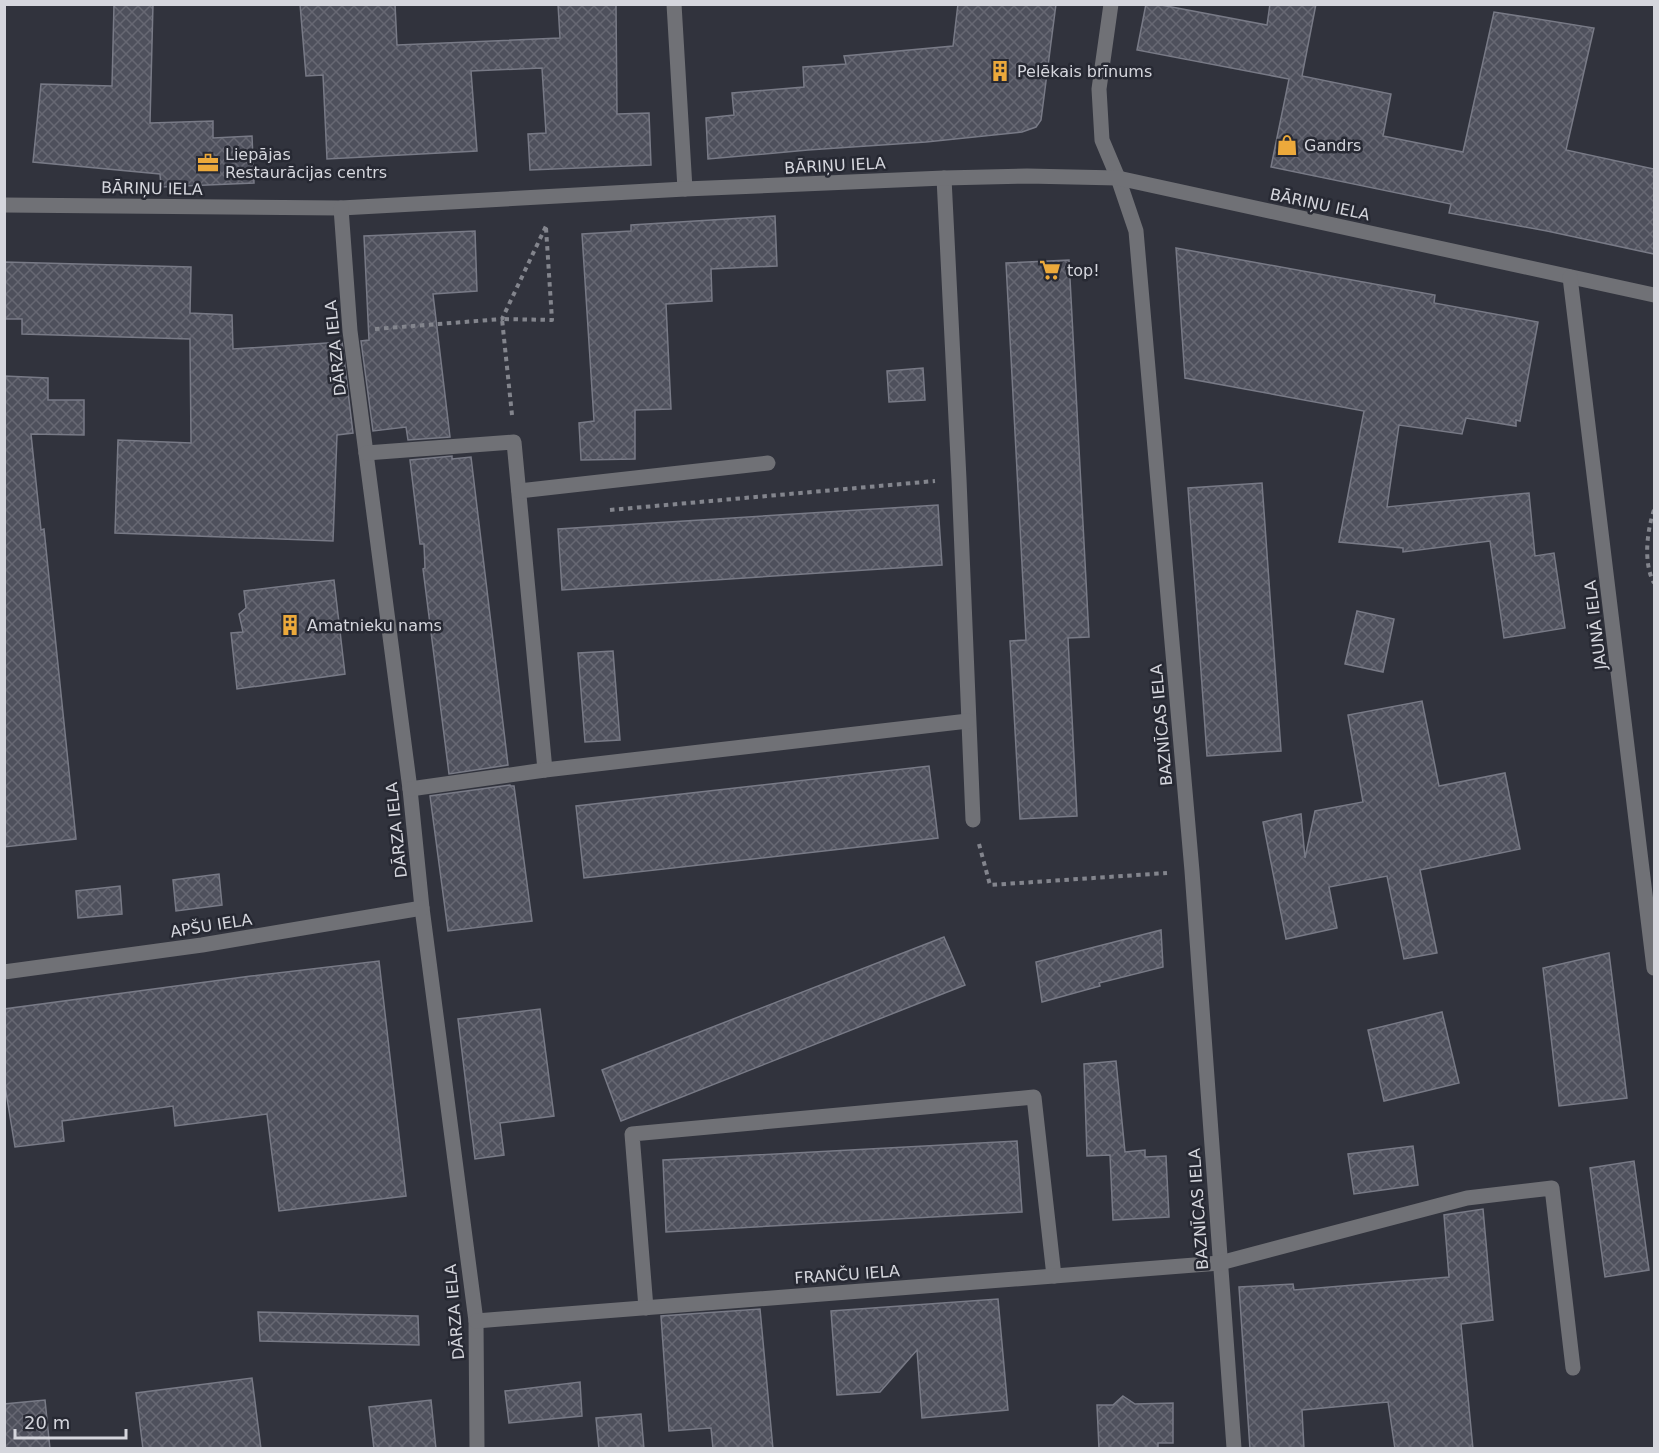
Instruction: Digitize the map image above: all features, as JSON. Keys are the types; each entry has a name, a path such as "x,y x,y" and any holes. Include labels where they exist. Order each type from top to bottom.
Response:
{"street":[{"path":"674,4 685,189"},
{"name":"BAZNĪCAS IELA","path":"1111,4 1100,89 1102,140 1119,178 1136,231 1192,871 1234,1449"},
{"name":"BĀRIŅU IELA","path":"4,205 341,208 685,189 944,178 1027,176 1119,178 1654,295"},
{"path":"944,178 973,820"},
{"name":"DĀRZA IELA","path":"341,208 350,331 476,1321 477,1449"},
{"name":"JAUNĀ IELA","path":"1570,277 1654,968"},
{"path":"366,453 514,441 545,770"},
{"path":"519,491 768,463"},
{"path":"410,789 545,770 968,721"},
{"name":"APŠU IELA","path":"4,972 202,945 422,908"},
{"path":"646,1308 632,1134 1034,1097 1054,1276"},
{"name":"FRANČU IELA","path":"476,1321 1220,1263 1467,1198 1552,1188 1573,1368"}],"path":[{"path":"514,441 502,319 560,196"},
{"path":"350,331 502,319 552,320 546,227"},
{"path":"604,511 959,479"},
{"path":"1654,510 1647,546 1650,576 1654,583"},
{"path":"973,820 990,885 1192,871"}],"building":[{"path":"114,4 153,4 150,123 213,121 213,138 252,136 254,183 161,187 160,174 33,162 41,84 112,86"},
{"path":"300,4 395,4 397,45 560,38 558,4 616,4 617,114 649,113 651,165 530,170 528,134 546,133 542,68 471,71 477,151 327,159 323,75 306,76"},
{"path":"958,4 1056,4 1041,120 1036,127 1022,132 926,142 708,159 706,118 734,115 732,93 804,87 803,67 846,64 844,56 953,46"},
{"path":"1146,4 1267,25 1270,4 1316,4 1302,76 1391,94 1383,136 1463,152 1494,12 1594,28 1566,150 1654,169 1654,254 1449,213 1451,204 1271,167 1289,79 1137,50"},
{"path":"775,216 777,266 711,269 712,301 666,304 671,409 635,410 635,459 581,460 579,423 594,421 582,234 631,231 631,225"},
{"path":"475,231 477,291 433,294 450,437 408,440 406,427 373,431 361,341 369,340 364,236"},
{"path":"1176,248 1435,295 1434,303 1538,322 1520,421 1516,420 1516,426 1466,418 1462,434 1399,425 1387,507 1529,493 1535,556 1554,553 1565,628 1504,638 1490,541 1403,552 1403,548 1339,542 1364,411 1185,378"},
{"path":"1069,260 1089,637 1068,638 1077,816 1020,819 1010,641 1026,640 1006,263"},
{"path":"4,262 191,267 190,313 232,315 233,349 342,342 353,433 337,435 333,541 115,533 118,440 191,443 190,339 22,334 22,319 4,319"},
{"path":"923,368 925,400 889,402 887,371"},
{"path":"4,376 48,378 48,400 84,400 84,435 31,434 41,530 44,529 76,839 4,847"},
{"path":"452,456 452,459 471,457 508,765 449,774 423,569 425,568 424,544 420,544 410,460"},
{"path":"1262,483 1281,751 1207,756 1188,488"},
{"path":"938,505 942,565 562,590 558,529"},
{"name":"Amatnieku nams","path":"334,580 345,674 237,689 231,633 243,632 239,614 246,608 244,591"},
{"path":"1357,611 1394,619 1383,672 1345,664"},
{"path":"613,651 620,740 585,742 578,653"},
{"path":"1422,701 1439,786 1505,773 1520,849 1420,870 1437,953 1404,959 1387,876 1329,887 1337,928 1286,939 1263,822 1301,814 1305,858 1315,811 1363,802 1348,715"},
{"path":"929,766 938,838 584,878 576,806"},
{"path":"514,786 532,921 448,931 430,796"},
{"path":"219,874 222,905 176,911 173,880"},
{"path":"120,886 122,914 78,918 76,891"},
{"path":"1161,930 1163,967 1099,983 1100,986 1042,1002 1036,962"},
{"path":"944,937 965,985 621,1121 602,1070"},
{"path":"1609,953 1627,1098 1559,1106 1543,968"},
{"path":"379,961 406,1196 279,1211 267,1114 175,1126 173,1106 62,1121 64,1141 15,1147 4,1080 4,1009"},
{"path":"540,1009 554,1116 500,1123 504,1155 475,1159 458,1019"},
{"path":"1442,1012 1459,1083 1384,1101 1368,1030"},
{"path":"1116,1061 1125,1152 1145,1150 1145,1157 1166,1156 1169,1217 1113,1220 1110,1155 1087,1156 1084,1064"},
{"path":"1017,1141 1022,1212 666,1232 663,1160"},
{"path":"1413,1146 1418,1185 1354,1194 1348,1154"},
{"path":"1634,1161 1649,1270 1605,1277 1590,1168"},
{"path":"1483,1209 1493,1320 1461,1324 1473,1449 1395,1449 1388,1402 1302,1410 1304,1449 1250,1449 1239,1287 1293,1284 1294,1290 1449,1277 1444,1215"},
{"path":"998,1299 1008,1410 922,1418 917,1350 880,1392 837,1395 831,1311"},
{"path":"760,1309 773,1449 713,1449 711,1428 669,1431 661,1316"},
{"path":"258,1312 418,1316 419,1345 260,1341"},
{"path":"252,1378 261,1449 143,1449 136,1393"},
{"path":"580,1382 582,1416 509,1423 505,1391"},
{"path":"1123,1396 1135,1404 1173,1403 1173,1443 1158,1443 1158,1449 1099,1449 1097,1405 1113,1405"},
{"path":"45,1400 50,1449 4,1449 4,1404"},
{"path":"431,1400 436,1449 374,1449 369,1407"},
{"path":"641,1414 644,1449 599,1449 596,1418"}],"place":[{"name":"Pelēkais brīnums","path":"1000,71"},
{"name":"Gandrs","path":"1287,145"},
{"name":"Liepājas Restaurācijas centrs","path":"208,163"},
{"name":"top!","path":"1050,270"},
{"name":"Amatnieku nams","path":"290,625"}]}
